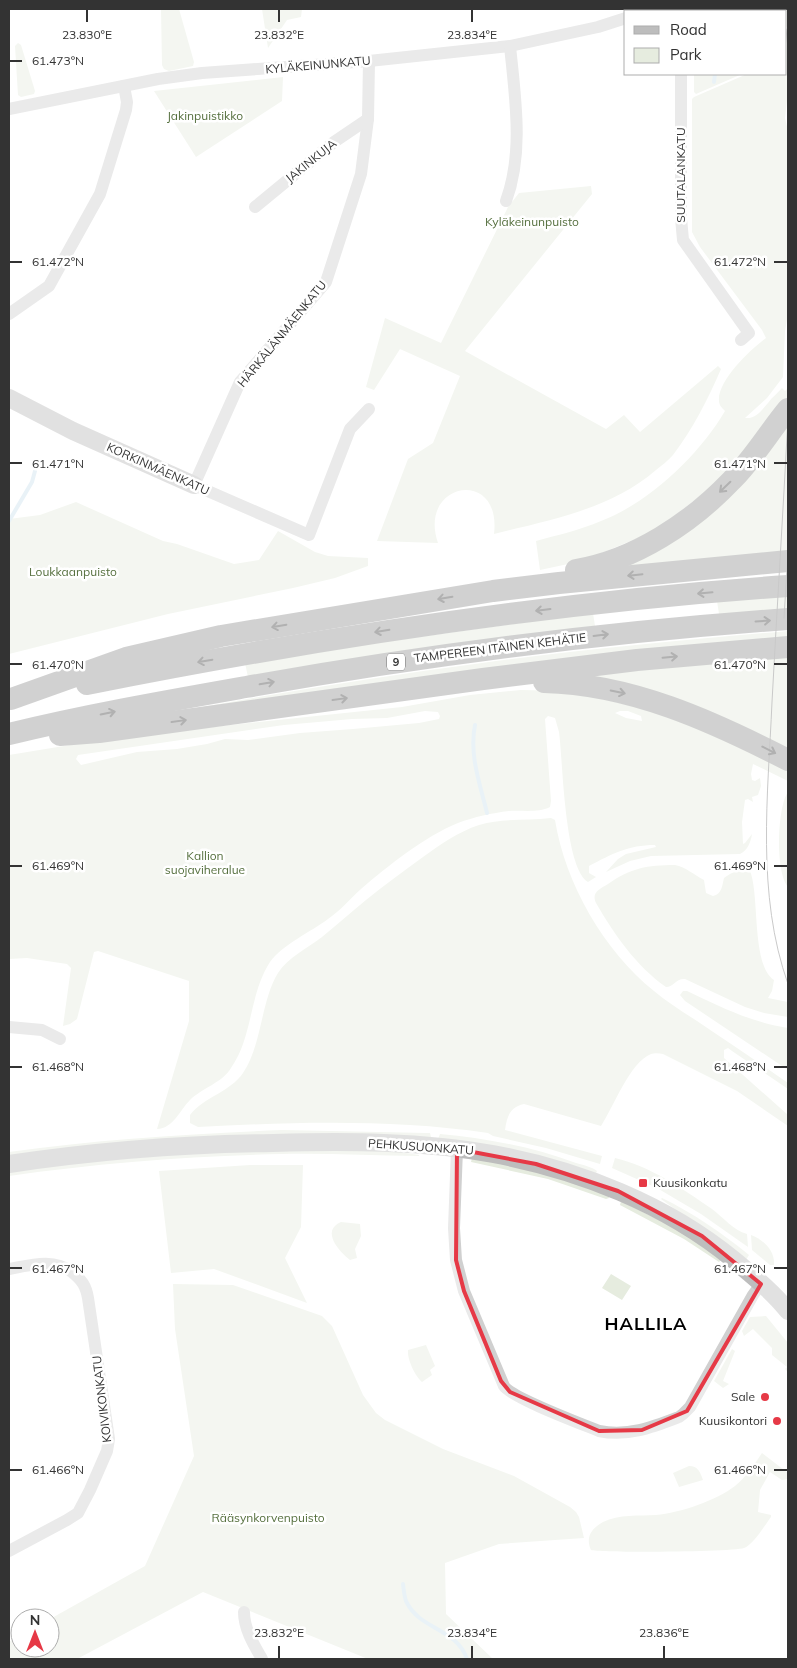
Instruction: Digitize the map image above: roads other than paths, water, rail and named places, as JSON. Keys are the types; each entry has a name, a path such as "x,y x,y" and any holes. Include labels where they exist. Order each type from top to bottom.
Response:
{"highway":[{"path":"493,590 550,575 590,568 617,558 657,539 703,508 732,480 788,409"},
{"path":"10,700 126,658 202,641 318,619 493,590 579,580 788,561"},
{"path":"10,700 309,642 441,622 619,601 788,586"},
{"name":"TAMPEREEN ITÄINEN KEHÄTIE","path":"9,734 177,699 453,653 614,634 788,619"},
{"path":"9,740 99,732 483,679 637,660 788,647"},
{"path":"483,679 559,682 625,693 683,711 788,760"}],"main road":[{"name":"KORKINMÄENKATU","path":"9,398 73,431 194,485"},
{"name":"PEHKUSUONKATU","path":"9,1164 116,1152 250,1143 344,1142 457,1149 493,1154 568,1173 618,1191 660,1211 702,1236 724,1252 761,1284 788,1311"}],"street":[{"name":"KYLÄKEINUNKATU","path":"9,109 124,86 202,73 370,60 510,46 590,29 624,19"},
{"path":"506,201 511,187 516,156 516,103 510,46"},
{"name":"HÄRKÄLÄNMÄENKATU","path":"194,485 240,382 326,282 361,174 368,119 370,60"},
{"name":"SUUTALANKATU","path":"681,75 681,229 683,240 749,333 741,340"},
{"path":"9,314 49,286 100,194 126,110 127,102 124,86"},
{"name":"JAKINKUJA","path":"256,207 334,142 368,119"},
{"name":"KORKINMÄENKATU","path":"194,485 309,535 350,429 370,409"},
{"path":"9,1027 42,1030 60,1039"},
{"path":"457,1149 454,1236 456,1260 462,1285 501,1381 506,1390 521,1398 607,1433 642,1430 679,1417 690,1407 761,1284"},
{"name":"KOIVIKONKATU","path":"9,1269 50,1263 65,1267 84,1283 88,1298 109,1439 102,1465 78,1513 9,1551"},
{"path":"244,1612 249,1633 262,1659"}],"waterway":[{"path":"714,82 715,75"},
{"path":"9,521 32,482 35,471"},
{"path":"475,725 474,758 487,813"},
{"path":"403,1584 406,1601 413,1612 455,1641 467,1659"}],"tram line":[{"path":"787,38 788,48"},
{"path":"788,418 768,773 766,844 771,915 778,950 788,984"},
{"path":"784,618 788,553"}],"place":[{"name":"Kuusikonkatu","path":"643,1183"},
{"name":"Sale","path":"765,1397"},
{"name":"Kuusikontori","path":"777,1421"}],"district":[{"name":"HALLILA","path":"646,1324"}],"park label":[{"name":"Jakinpuistikko","path":"205,116"},
{"name":"Kyläkeinunpuisto","path":"532,222"},
{"name":"Loukkaanpuisto","path":"73,572"},
{"name":"Kallion suojaviheralue","path":"205,863"},
{"name":"Rääsynkorvenpuisto","path":"268,1518"}]}
